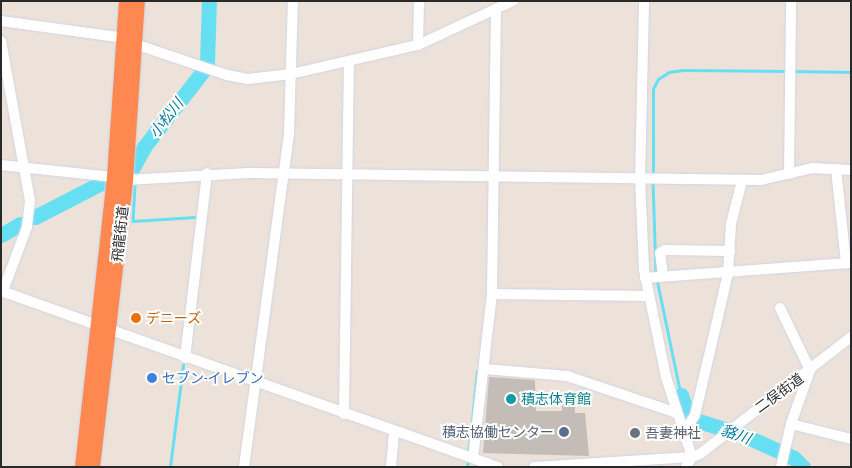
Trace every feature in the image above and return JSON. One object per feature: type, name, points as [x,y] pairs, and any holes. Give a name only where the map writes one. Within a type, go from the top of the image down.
[{"type":"highway","name":"飛龍街道","points":[[126,1],[130,41]]},
{"type":"highway","name":"飛龍街道","points":[[93,467],[104,329],[120,178],[130,41],[138,1]]},
{"type":"highway","name":"飛龍街道","points":[[82,467],[104,329]]},
{"type":"street","points":[[244,467],[253,383],[284,175],[291,74],[293,1]]},
{"type":"street","points":[[418,1],[418,45]]},
{"type":"street","points":[[1,21],[130,41],[227,75],[248,79],[291,74],[418,45],[513,1]]},
{"type":"street","points":[[644,1],[643,180],[655,277]]},
{"type":"street","points":[[789,174],[791,1]]},
{"type":"street","points":[[468,457],[485,369],[492,294],[496,10]]},
{"type":"street","points":[[1,41],[30,202],[26,227],[2,291],[253,383],[498,467]]},
{"type":"street","points":[[344,414],[349,62]]},
{"type":"street","points":[[1,165],[120,178],[207,174],[742,181],[836,169],[851,170]]},
{"type":"street","points":[[655,277],[849,263],[836,169]]},
{"type":"street","points":[[186,358],[207,174]]},
{"type":"street","points":[[686,428],[695,415],[728,273],[742,181]]},
{"type":"street","points":[[534,467],[692,457],[686,428],[677,412],[648,296],[655,277],[660,253],[665,250],[730,251]]},
{"type":"street","points":[[492,294],[648,296]]},
{"type":"street","points":[[780,308],[810,370],[791,424],[781,467]]},
{"type":"street","name":"二俣街道","points":[[686,467],[692,457],[810,370],[851,337]]},
{"type":"street","points":[[485,369],[567,376],[677,412]]},
{"type":"street","points":[[791,424],[851,439]]},
{"type":"street","points":[[391,467],[394,431]]},
{"type":"building","points":[[489,377],[535,380],[536,411],[562,411],[562,404],[575,404],[575,413],[585,413],[589,456],[483,453]]},
{"type":"waterway","name":"小松川","points":[[207,63],[209,1]]},
{"type":"waterway","points":[[653,176],[653,89],[658,79],[669,72],[683,70],[787,71]]},
{"type":"waterway","name":"小松川","points":[[132,169],[144,147],[203,71]]},
{"type":"waterway","points":[[792,71],[851,72]]},
{"type":"waterway","name":"小松川","points":[[35,217],[103,182]]},
{"type":"waterway","points":[[653,182],[656,274]]},
{"type":"waterway","points":[[135,184],[133,221],[195,217]]},
{"type":"waterway","name":"小松川","points":[[1,235],[20,224]]},
{"type":"waterway","points":[[657,279],[681,395]]},
{"type":"waterway","points":[[170,467],[183,365]]},
{"type":"waterway","points":[[472,420],[477,372]]},
{"type":"waterway","name":"貉川","points":[[681,395],[689,418],[743,435],[794,458],[803,467]]},
{"type":"waterway","points":[[468,452],[472,426]]},
{"type":"waterway","points":[[467,467],[468,460]]},
{"type":"place","name":"デニーズ","points":[[136,318]]},
{"type":"place","name":"セブン-イレブン","points":[[152,378]]},
{"type":"place","name":"積志体育館","points":[[511,399]]},
{"type":"place","name":"積志協働センター","points":[[564,432]]},
{"type":"place","name":"吾妻神社","points":[[635,433]]}]
